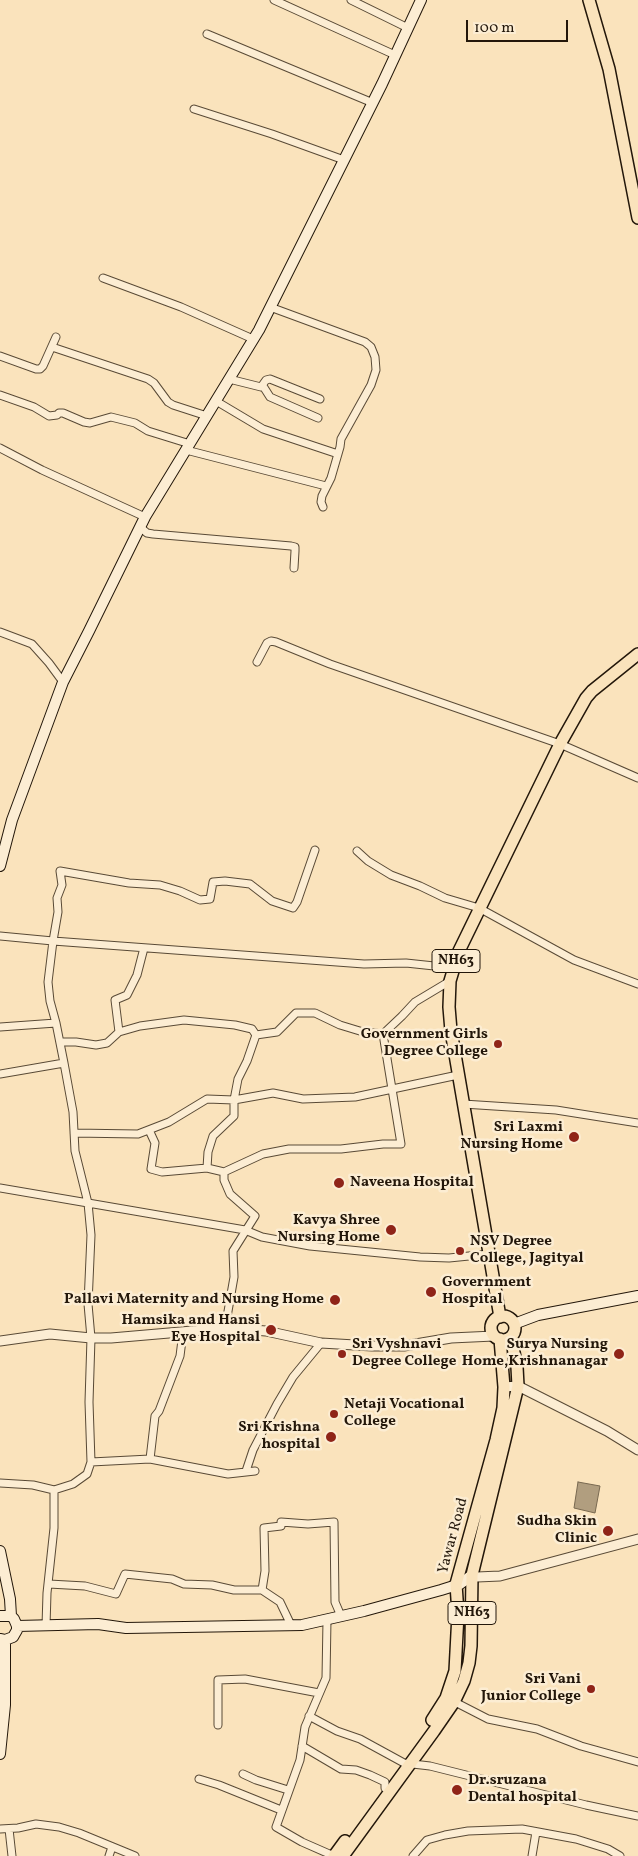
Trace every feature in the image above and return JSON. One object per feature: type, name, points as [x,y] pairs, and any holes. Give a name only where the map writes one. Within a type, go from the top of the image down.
[{"type":"highway","points":[[589,0],[609,69],[638,218]]},
{"type":"highway","name":"NH63","points":[[341,1855],[464,1681],[471,1646],[472,1575],[518,1386],[517,1367],[502,1338],[491,1328],[492,1324],[500,1317],[458,1075],[449,1007],[450,981],[453,968],[479,908],[560,744],[586,698],[638,654]]},
{"type":"highway","points":[[500,1317],[508,1318],[514,1324]]},
{"type":"highway","name":"NH63","points":[[502,1338],[514,1331],[514,1324]]},
{"type":"highway","name":"Yawar Road","points":[[450,1700],[457,1654],[458,1614],[456,1582],[496,1440],[504,1387],[502,1338]]},
{"type":"highway","name":"NH63","points":[[341,1855],[385,1788],[407,1764]]},
{"type":"main road","points":[[0,866],[12,820],[63,682],[90,632],[145,517],[254,338],[344,160],[421,0]]},
{"type":"main road","points":[[514,1324],[538,1316],[638,1296]]},
{"type":"main road","points":[[0,1551],[10,1599],[5,1616],[14,1619],[18,1626],[16,1634],[9,1639],[2,1639],[2,1674],[5,1704],[0,1754]]},
{"type":"main road","points":[[18,1626],[98,1624],[126,1628],[302,1625],[441,1590],[472,1575]]},
{"type":"street","points":[[274,0],[395,56]]},
{"type":"street","points":[[351,0],[408,28]]},
{"type":"street","points":[[207,34],[372,103]]},
{"type":"street","points":[[194,109],[344,160]]},
{"type":"street","points":[[103,278],[181,307],[254,338]]},
{"type":"street","points":[[270,307],[365,342],[371,347],[375,357],[376,370],[371,384],[341,439],[338,454],[322,496],[321,502],[323,507]]},
{"type":"street","points":[[0,356],[40,369],[56,337]]},
{"type":"street","points":[[52,347],[148,379],[154,383],[168,402],[207,416]]},
{"type":"street","points":[[229,379],[263,386]]},
{"type":"street","points":[[263,386],[266,380],[270,379],[320,399]]},
{"type":"street","points":[[263,386],[270,397],[318,418]]},
{"type":"street","points":[[0,395],[34,407],[48,416],[57,416],[59,413],[63,413],[90,423],[111,417],[135,423],[148,432],[188,447],[326,486]]},
{"type":"street","points":[[216,401],[263,429],[338,454]]},
{"type":"street","points":[[1,451],[145,517]]},
{"type":"street","points":[[140,527],[147,533],[154,534],[295,547],[294,568]]},
{"type":"street","points":[[0,632],[32,644],[63,682]]},
{"type":"street","points":[[258,662],[267,643],[271,641],[276,642],[330,664],[560,744],[638,778]]},
{"type":"street","points":[[0,1483],[33,1485],[54,1490],[73,1484],[87,1474],[91,1462],[91,1338],[88,1304],[91,1235],[88,1203],[75,1150],[73,1112],[50,1001],[48,982],[58,912],[57,898],[62,885],[60,872],[129,883],[160,885],[200,900],[210,899],[213,882],[225,881],[250,884],[272,901],[292,908],[298,902],[315,850]]},
{"type":"street","points":[[357,851],[368,862],[391,875],[445,898],[479,908],[574,960],[638,984]]},
{"type":"street","points":[[0,936],[364,964],[406,963],[453,968]]},
{"type":"street","points":[[119,1032],[115,1000],[127,995],[137,975],[144,948]]},
{"type":"street","points":[[383,1034],[415,1002],[450,981]]},
{"type":"street","points":[[256,1035],[277,1032],[296,1013],[315,1013],[355,1030],[383,1034]]},
{"type":"street","points":[[60,1042],[96,1045],[107,1043],[119,1032],[158,1022],[184,1020],[235,1025],[252,1029],[256,1035]]},
{"type":"street","points":[[0,1027],[56,1023]]},
{"type":"street","points":[[149,1130],[155,1143],[151,1169],[162,1172],[207,1168],[224,1172],[264,1154],[289,1149],[341,1149],[382,1144],[401,1144],[383,1034]]},
{"type":"street","points":[[207,1168],[208,1152],[213,1136],[234,1116],[234,1100],[238,1079],[247,1061],[256,1035]]},
{"type":"street","points":[[0,1074],[64,1063]]},
{"type":"street","points":[[74,1132],[138,1134],[170,1122],[206,1099],[234,1100],[273,1092],[303,1099],[355,1097],[458,1075]]},
{"type":"street","points":[[463,1104],[556,1110],[638,1123]]},
{"type":"street","points":[[224,1172],[224,1180],[230,1194],[255,1216],[232,1251],[234,1277],[227,1328]]},
{"type":"street","points":[[0,1188],[245,1230],[262,1238],[310,1246],[420,1257],[449,1258],[489,1254]]},
{"type":"street","points":[[0,1341],[50,1334],[91,1338],[227,1328],[266,1331],[321,1343],[372,1346],[404,1346],[451,1338],[502,1338]]},
{"type":"street","points":[[150,1459],[155,1416],[159,1411],[180,1356],[182,1332]]},
{"type":"street","points":[[246,1471],[253,1450],[277,1404],[294,1377],[321,1343]]},
{"type":"street","points":[[504,1387],[518,1386],[607,1431],[638,1450]]},
{"type":"street","points":[[91,1462],[150,1459],[228,1474],[255,1471]]},
{"type":"street","points":[[46,1626],[54,1528],[54,1490]]},
{"type":"street","points":[[262,1590],[266,1571],[264,1528],[281,1526],[282,1522],[308,1524],[334,1522],[335,1602],[341,1616]]},
{"type":"street","points":[[472,1575],[500,1576],[638,1539]]},
{"type":"street","points":[[49,1584],[85,1586],[116,1594],[125,1574],[172,1579],[184,1584],[234,1590],[262,1590],[280,1602],[291,1625]]},
{"type":"street","points":[[327,1620],[326,1678],[305,1727],[300,1760],[276,1827],[302,1842],[341,1855]]},
{"type":"street","points":[[218,1725],[218,1680],[245,1679],[319,1693]]},
{"type":"street","points":[[450,1700],[488,1719],[537,1729],[581,1746],[638,1762]]},
{"type":"street","points":[[309,1716],[337,1731],[360,1739],[407,1764],[430,1766],[638,1816]]},
{"type":"street","points":[[302,1746],[341,1769],[356,1770],[370,1774],[385,1782],[385,1788]]},
{"type":"street","points":[[243,1774],[288,1790]]},
{"type":"street","points":[[199,1779],[281,1810]]},
{"type":"street","points":[[0,1829],[36,1824],[59,1827],[79,1832],[135,1856]]},
{"type":"street","points":[[9,1829],[12,1856]]},
{"type":"street","points":[[413,1856],[427,1840],[445,1835],[468,1831],[522,1829],[576,1839],[608,1849],[620,1856]]},
{"type":"street","points":[[532,1856],[536,1832]]},
{"type":"street","points":[[109,1856],[112,1847]]},
{"type":"shaded area","points":[[578,1482],[600,1486],[595,1513],[574,1508]]},
{"type":"place","name":"Government Girls Degree College","points":[[498,1044]]},
{"type":"place","name":"Sri Laxmi Nursing Home","points":[[574,1137]]},
{"type":"place","name":"Naveena Hospital","points":[[339,1183]]},
{"type":"place","name":"Kavya Shree Nursing Home","points":[[391,1230]]},
{"type":"place","name":"NSV Degree College, Jagityal","points":[[460,1251]]},
{"type":"place","name":"Government Hospital","points":[[431,1292]]},
{"type":"place","name":"Pallavi Maternity and Nursing Home","points":[[335,1300]]},
{"type":"place","name":"Hamsika and Hansi Eye Hospital","points":[[271,1330]]},
{"type":"place","name":"Sri Vyshnavi Degree College","points":[[342,1354]]},
{"type":"place","name":"Surya Nursing Home,Krishnanagar","points":[[619,1354]]},
{"type":"place","name":"Netaji Vocational College","points":[[334,1414]]},
{"type":"place","name":"Sri Krishna hospital","points":[[331,1437]]},
{"type":"place","name":"Sudha Skin Clinic","points":[[608,1531]]},
{"type":"place","name":"Sri Vani Junior College","points":[[591,1689]]},
{"type":"place","name":"Dr.sruzana Dental hospital","points":[[457,1790]]}]
